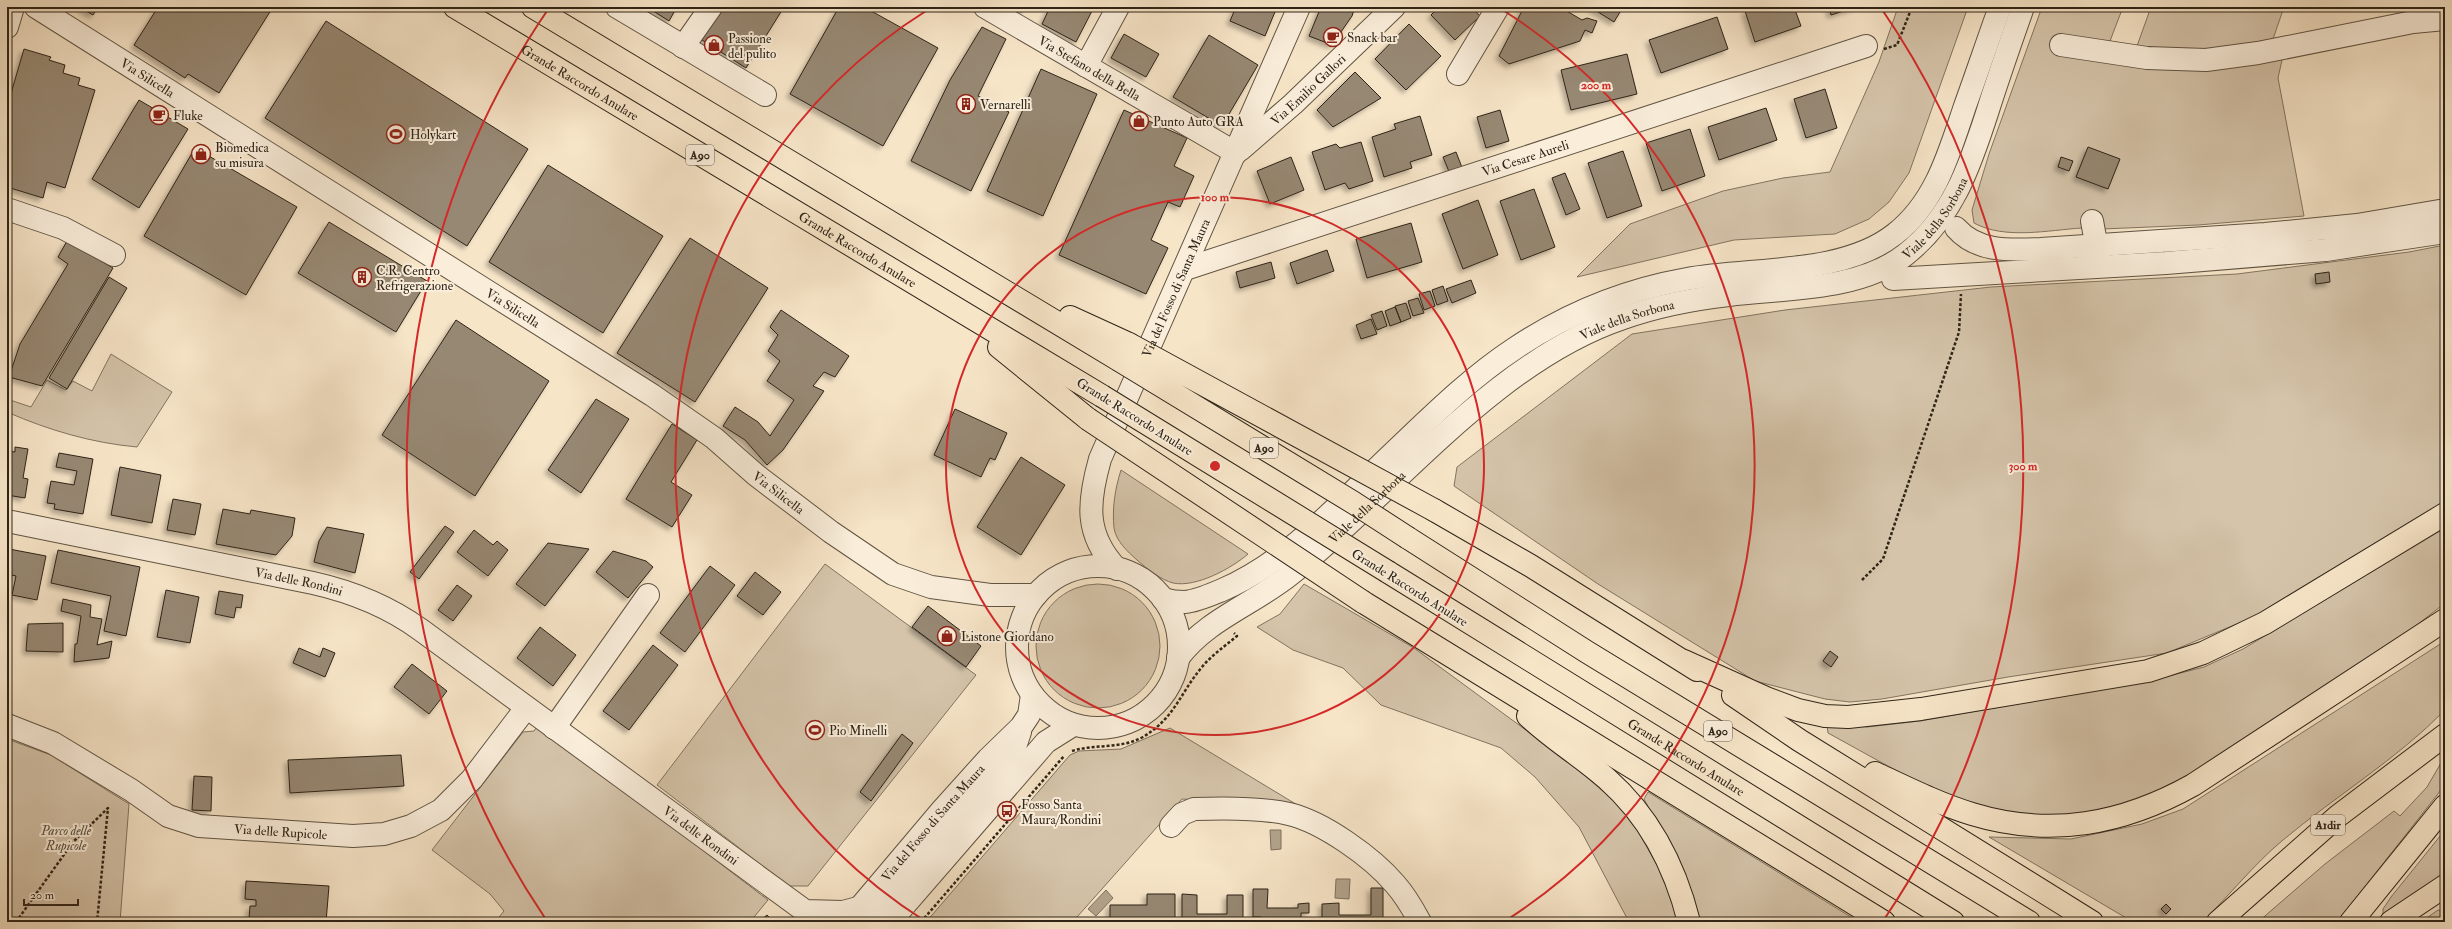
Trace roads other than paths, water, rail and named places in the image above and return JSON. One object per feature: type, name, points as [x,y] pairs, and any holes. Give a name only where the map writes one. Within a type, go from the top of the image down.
[{"type":"highway","name":"Grande Raccordo Anulare","points":[[455,7],[1102,396],[1953,922]]},
{"type":"highway","name":"A90","points":[[533,7],[973,272],[1124,352],[1408,538],[1594,656],[2030,922]]},
{"type":"highway","points":[[946,302],[1088,419],[1363,602],[1884,922]]},
{"type":"highway","points":[[1124,352],[1434,510],[1531,566],[1684,662],[1799,740],[2092,922]]},
{"type":"highway","points":[[1684,662],[1766,698],[1798,710],[1825,716],[1848,717],[1921,710],[2148,670],[2190,658],[2251,630],[2445,514]]},
{"type":"highway","points":[[1799,740],[1936,801],[1973,814],[2028,826],[2057,827],[2088,823],[2135,812],[2188,788],[2445,620]]},
{"type":"highway","points":[[1506,690],[1539,727],[1606,778],[1643,817],[1671,866],[1689,922]]},
{"type":"highway","points":[[2338,816],[2445,721]]},
{"type":"highway","name":"A1dir","points":[[2218,922],[2338,816],[2445,735]]},
{"type":"highway","points":[[2352,922],[2445,806]]},
{"type":"highway","points":[[2391,922],[2445,886]]},
{"type":"street","points":[[7,27],[13,7]]},
{"type":"street","name":"Via Silicella","points":[[36,7],[652,395],[714,438],[769,486],[881,567],[918,584],[990,595],[1036,595]]},
{"type":"street","points":[[618,7],[765,95]]},
{"type":"street","points":[[683,47],[711,7]]},
{"type":"street","name":"Via Stefano della Bella","points":[[985,7],[1236,153]]},
{"type":"street","points":[[1086,66],[1118,7]]},
{"type":"street","name":"Via del Fosso di Santa Maura","points":[[1074,570],[1083,555],[1092,529],[1092,490],[1104,449],[1185,269],[1299,7]]},
{"type":"street","name":"Via Emilio Gallori","points":[[1236,153],[1292,104],[1394,7]]},
{"type":"street","points":[[1458,74],[1498,7]]},
{"type":"street","name":"Viale della Sorbona","points":[[1163,600],[1184,602],[1200,598],[1233,585],[1266,567],[1297,543],[1470,382],[1514,349],[1562,320],[1599,304],[1649,287],[1711,275],[1829,262],[1865,251],[1889,239],[1919,210],[1941,174],[2000,7]]},
{"type":"street","name":"Viale della Sorbona","points":[[1178,658],[1195,639],[1221,618],[1246,605],[1292,573],[1347,527],[1487,398],[1524,369],[1565,344],[1602,326],[1654,308],[1727,295],[1810,287],[1850,280],[1879,271],[1905,255],[1933,230],[1960,188],[2023,7]]},
{"type":"street","points":[[2061,45],[2126,56],[2188,61],[2296,52],[2413,22],[2445,19]]},
{"type":"street","name":"Via Cesare Aureli","points":[[1185,269],[1866,46]]},
{"type":"street","points":[[1262,91],[1278,101],[1292,104]]},
{"type":"street","points":[[7,209],[63,228],[114,255]]},
{"type":"street","points":[[1956,228],[1974,243],[1998,249],[2022,250],[2097,246],[2357,225],[2445,210]]},
{"type":"street","points":[[2092,221],[2100,267]]},
{"type":"street","points":[[1893,279],[2100,267],[2326,250],[2445,232]]},
{"type":"street","name":"Via delle Rondini","points":[[7,521],[313,583],[355,594],[385,607],[410,622],[526,708],[613,769],[807,917],[844,912],[858,917]]},
{"type":"street","name":"Via del Fosso di Santa Maura","points":[[1092,529],[1099,546],[1117,568]]},
{"type":"street","points":[[990,595],[1013,614],[1018,624],[1019,664],[1032,695],[1050,713],[1073,725],[1092,728],[1111,727],[1136,719],[1156,704],[1164,694],[1175,671],[1178,658],[1177,630],[1173,617],[1163,600],[1140,578],[1117,568],[1095,566],[1074,570],[1060,576],[1036,595],[1025,612],[1019,631]]},
{"type":"street","points":[[554,728],[648,595]]},
{"type":"street","name":"Via del Fosso di Santa Maura","points":[[858,917],[988,759],[1021,727],[1029,715],[1032,695]]},
{"type":"street","name":"Via delle Rupicole","points":[[7,725],[54,743],[131,790],[168,816],[199,826],[353,836],[384,834],[411,826],[441,810],[472,779],[526,708]]},
{"type":"street","points":[[890,922],[1046,742],[1073,725]]},
{"type":"street","points":[[1171,826],[1182,814],[1194,809],[1275,812],[1305,819],[1356,850],[1388,876],[1407,899],[1420,922]]},
{"type":"place","name":"Snack bar","points":[[1333,37]]},
{"type":"place","name":"Passione del pulito","points":[[714,45]]},
{"type":"place","name":"Vernarelli","points":[[966,104]]},
{"type":"place","name":"Fluke","points":[[159,115]]},
{"type":"place","name":"Punto Auto GRA","points":[[1139,121]]},
{"type":"place","name":"Holykart","points":[[396,134]]},
{"type":"place","name":"Biomedica su misura","points":[[201,154]]},
{"type":"place","name":"C.R. Centro Refrigerazione","points":[[362,277]]},
{"type":"place","name":"Listone Giordano","points":[[947,636]]},
{"type":"place","name":"Pio Minelli","points":[[815,730]]},
{"type":"place","name":"Fosso Santa Maura/Rondini","points":[[1007,811]]},
{"type":"park label","name":"Parco delle Rupicole","points":[[66,838]]}]
